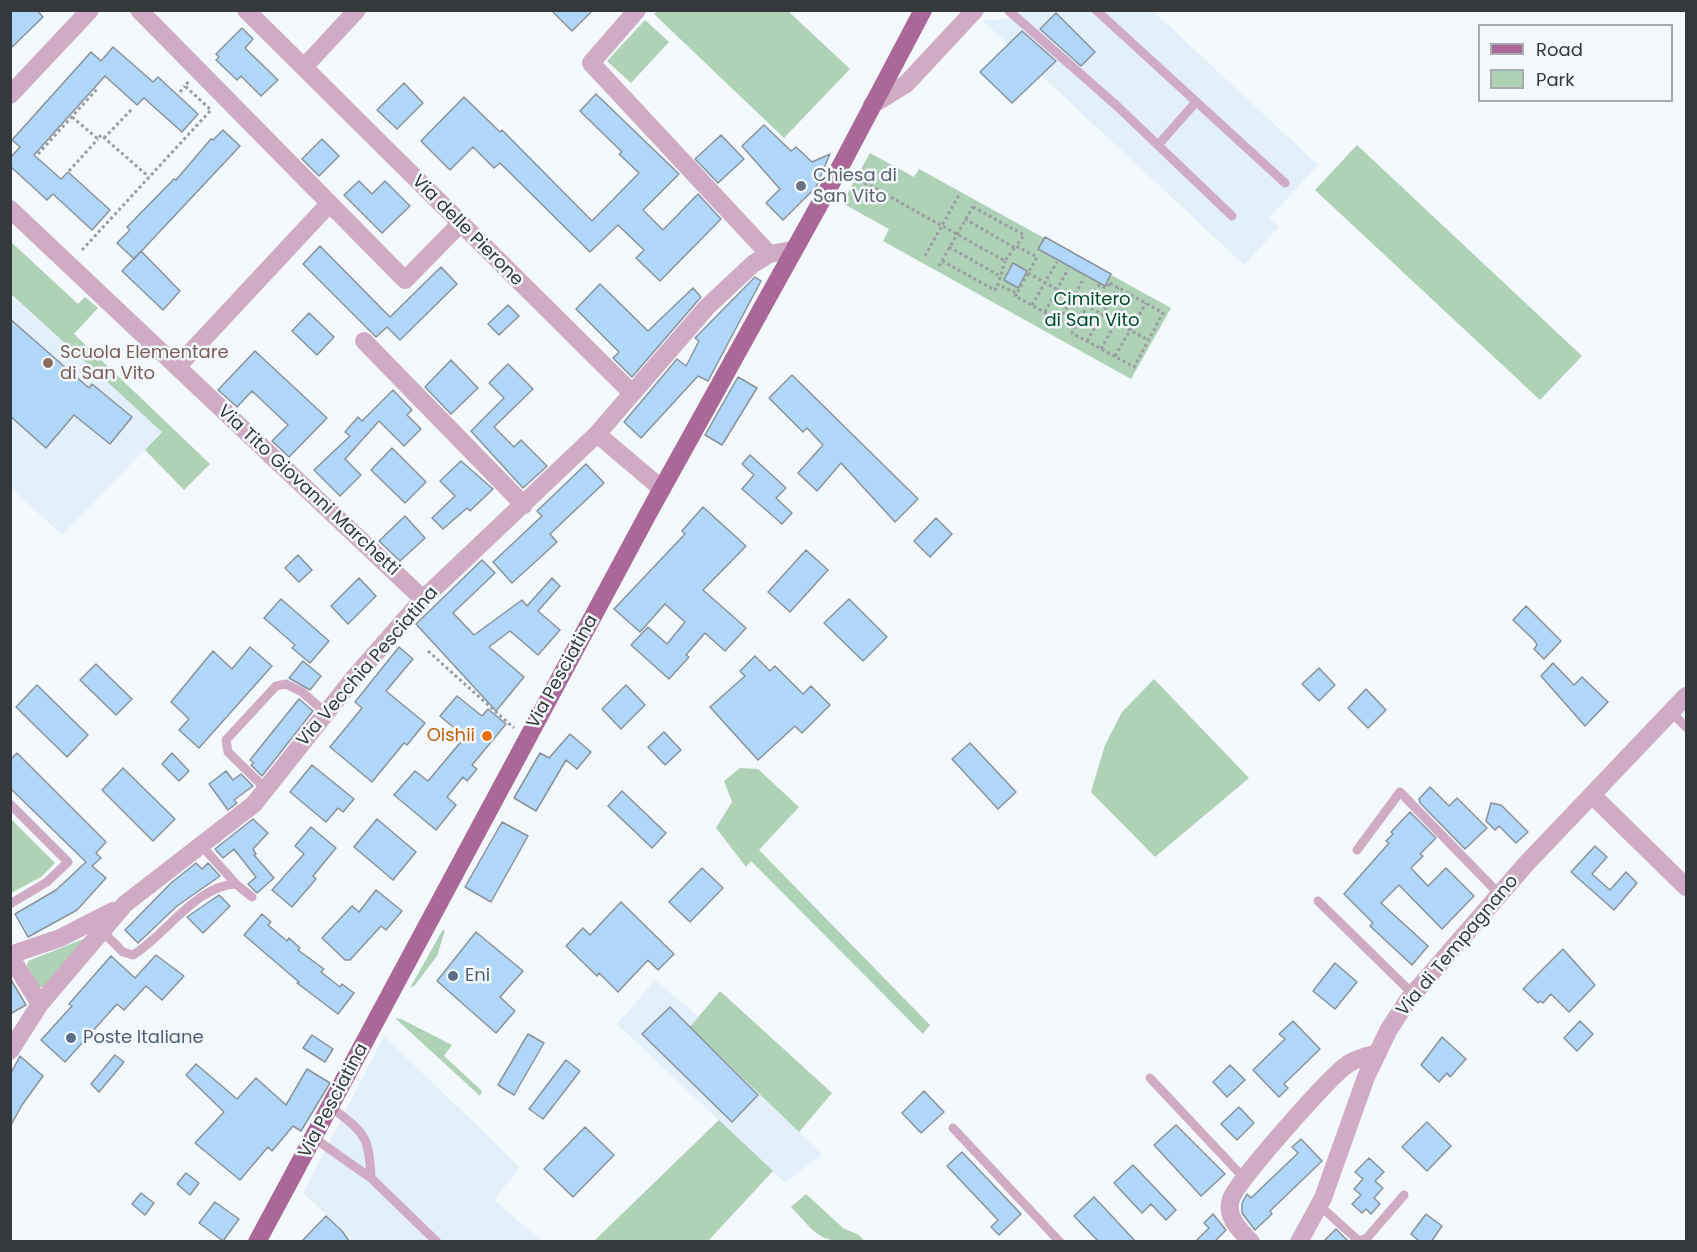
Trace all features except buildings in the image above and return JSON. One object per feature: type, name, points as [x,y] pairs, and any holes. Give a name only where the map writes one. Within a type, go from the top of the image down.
[{"type":"main road","name":"Via Pesciatina","points":[[257,1242],[662,489],[792,250],[838,171],[922,10]]},
{"type":"street","points":[[10,95],[90,10]]},
{"type":"street","points":[[139,10],[405,280],[460,224]]},
{"type":"street","name":"Via delle Pierone","points":[[246,10],[305,66],[460,224],[632,393]]},
{"type":"street","points":[[305,66],[357,10]]},
{"type":"street","points":[[638,10],[591,63],[769,254]]},
{"type":"street","points":[[872,105],[906,84],[975,10]]},
{"type":"street","points":[[177,367],[329,204]]},
{"type":"street","name":"Via Tito Giovanni Marchetti","points":[[10,209],[423,599]]},
{"type":"street","name":"Via Vecchia Pesciatina","points":[[10,1050],[40,1004],[125,904],[254,804],[326,713],[423,599],[597,434],[707,308],[753,264],[769,254],[792,250]]},
{"type":"street","points":[[364,341],[524,505]]},
{"type":"street","points":[[597,434],[662,489]]},
{"type":"street","name":"Via di Tempagnano","points":[[1299,1242],[1318,1205],[1366,1077],[1413,994],[1500,895],[1686,696]]},
{"type":"street","points":[[1592,795],[1686,887]]},
{"type":"street","points":[[40,1004],[10,956],[60,938],[125,904]]},
{"type":"street","points":[[1251,1242],[1233,1222],[1230,1211],[1231,1199],[1244,1178],[1330,1079],[1352,1062],[1378,1053]]},
{"type":"lane","points":[[1008,10],[1233,216]]},
{"type":"lane","points":[[1096,10],[1285,183]]},
{"type":"lane","points":[[1158,145],[1196,102]]},
{"type":"lane","points":[[266,789],[228,752],[226,740],[276,686],[285,684],[302,692],[326,713]]},
{"type":"lane","points":[[1671,712],[1686,727]]},
{"type":"lane","points":[[1357,850],[1400,792],[1500,895]]},
{"type":"lane","points":[[10,804],[68,862],[47,882],[10,904]]},
{"type":"lane","points":[[201,845],[236,884],[252,897]]},
{"type":"lane","points":[[102,931],[123,952],[133,955],[189,905],[224,885],[236,884]]},
{"type":"lane","points":[[1318,901],[1413,994]]},
{"type":"lane","points":[[1150,1078],[1244,1178]]},
{"type":"lane","points":[[331,1107],[363,1132],[369,1150],[371,1178]]},
{"type":"lane","points":[[953,1128],[1060,1242]]},
{"type":"lane","points":[[314,1137],[371,1178],[437,1242]]},
{"type":"lane","points":[[1318,1205],[1360,1241],[1366,1238],[1404,1195]]},
{"type":"path","points":[[180,92],[198,71]]},
{"type":"path","points":[[82,250],[211,110],[185,86]]},
{"type":"path","points":[[38,154],[98,88]]},
{"type":"path","points":[[104,138],[132,108]]},
{"type":"path","points":[[72,117],[98,139]]},
{"type":"path","points":[[69,171],[101,135],[149,177]]},
{"type":"path","points":[[838,171],[1005,261]]},
{"type":"path","points":[[925,256],[959,195]]},
{"type":"path","points":[[939,266],[974,205],[1024,235],[1005,261],[995,291],[942,261]]},
{"type":"path","points":[[965,219],[1037,257],[1016,296],[1074,329]]},
{"type":"path","points":[[950,247],[1000,276]]},
{"type":"path","points":[[1032,305],[1057,262]]},
{"type":"path","points":[[1045,312],[1068,269]]},
{"type":"path","points":[[1028,273],[1148,340]]},
{"type":"path","points":[[1060,320],[1084,278]]},
{"type":"path","points":[[1110,283],[1131,295],[1164,313],[1134,367],[1072,333],[1099,285],[1106,288],[1110,283]]},
{"type":"path","points":[[998,285],[1017,293]]},
{"type":"path","points":[[1087,341],[1118,287]]},
{"type":"path","points":[[1101,349],[1131,295]]},
{"type":"path","points":[[1115,356],[1146,303]]},
{"type":"path","points":[[428,651],[527,739]]},
{"type":"shaded area","points":[[1016,11],[1153,11],[1318,165],[1269,218],[1279,227],[1244,265],[982,20],[1007,19]]},
{"type":"shaded area","name":"Scuola Elementare di San Vito","points":[[10,294],[162,432],[62,535],[11,488]]},
{"type":"shaded area","points":[[655,980],[699,1017],[690,1027],[822,1154],[785,1183],[617,1024]]},
{"type":"shaded area","points":[[384,1036],[520,1167],[494,1200],[542,1241],[354,1241],[303,1193]]},
{"type":"green space","points":[[657,11],[788,11],[850,69],[784,138],[654,14]]},
{"type":"green space","points":[[645,20],[669,42],[631,83],[607,61]]},
{"type":"green space","points":[[1357,145],[1582,356],[1540,400],[1315,190]]},
{"type":"green space","name":"Cimitero di San Vito","points":[[870,153],[914,177],[919,169],[1171,308],[1131,379],[883,241],[889,229],[842,203]]},
{"type":"green space","points":[[10,241],[78,304],[85,297],[98,308],[74,334],[210,464],[184,490],[145,450],[162,432],[11,294]]},
{"type":"green space","points":[[1154,679],[1249,778],[1155,857],[1091,792],[1105,745],[1122,712]]},
{"type":"green space","points":[[740,768],[758,769],[799,807],[759,850],[930,1025],[923,1034],[751,861],[746,867],[716,828],[732,802],[724,781]]},
{"type":"green space","points":[[10,818],[55,863],[41,877],[11,893]]},
{"type":"green space","points":[[445,930],[437,956],[415,985],[410,988],[442,931]]},
{"type":"green space","points":[[86,938],[44,988],[38,986],[27,966],[28,961]]},
{"type":"green space","points":[[720,991],[832,1093],[799,1132],[690,1027]]},
{"type":"green space","points":[[395,1018],[452,1045],[444,1056],[482,1091],[480,1096]]},
{"type":"green space","points":[[719,1120],[773,1171],[708,1241],[594,1241]]},
{"type":"green space","points":[[806,1194],[843,1228],[859,1235],[865,1241],[838,1241],[816,1233],[791,1207]]},
{"type":"place","name":"Chiesa di San Vito","points":[[801,186]]},
{"type":"place","name":"Scuola Elementare di San Vito","points":[[48,363]]},
{"type":"place","name":"Oishii","points":[[487,736]]},
{"type":"place","name":"Eni","points":[[453,976]]},
{"type":"place","name":"Poste Italiane","points":[[71,1038]]}]
